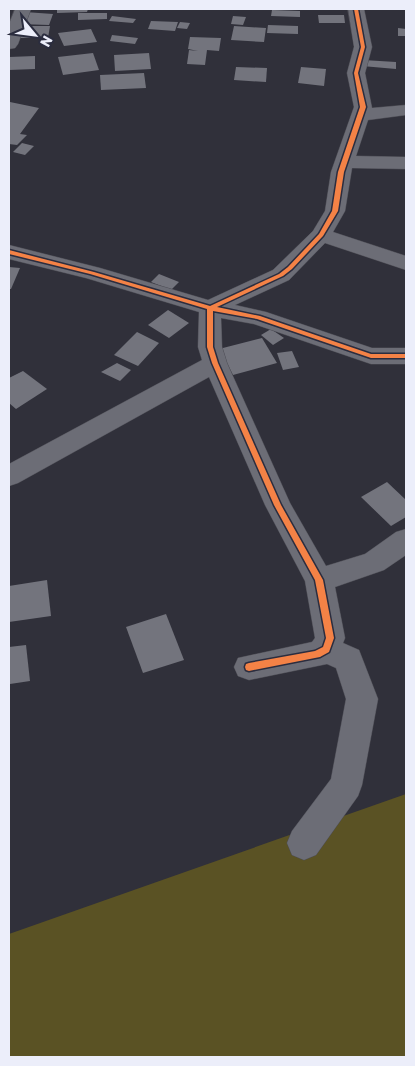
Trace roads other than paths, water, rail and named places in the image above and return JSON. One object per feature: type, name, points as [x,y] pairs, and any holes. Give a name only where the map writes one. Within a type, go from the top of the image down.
[{"type":"street","points":[[9,44],[23,9]]},
{"type":"street","points":[[210,308],[281,275],[290,268],[321,234],[335,211],[344,162],[363,107],[356,73],[362,46],[356,9]]},
{"type":"street","points":[[361,114],[406,110]]},
{"type":"street","points":[[344,162],[406,163]]},
{"type":"street","points":[[321,234],[406,263]]},
{"type":"street","points":[[9,252],[92,273],[210,308],[258,317],[371,356],[406,356]]},
{"type":"street","points":[[210,308],[210,347],[215,363],[278,505],[319,580],[329,624],[330,638],[326,648],[317,654],[249,667]]},
{"type":"street","points":[[9,476],[215,363]]},
{"type":"street","points":[[319,580],[374,562],[406,540]]},
{"type":"street","points":[[304,843],[346,785],[362,699],[348,659],[326,648]]}]
